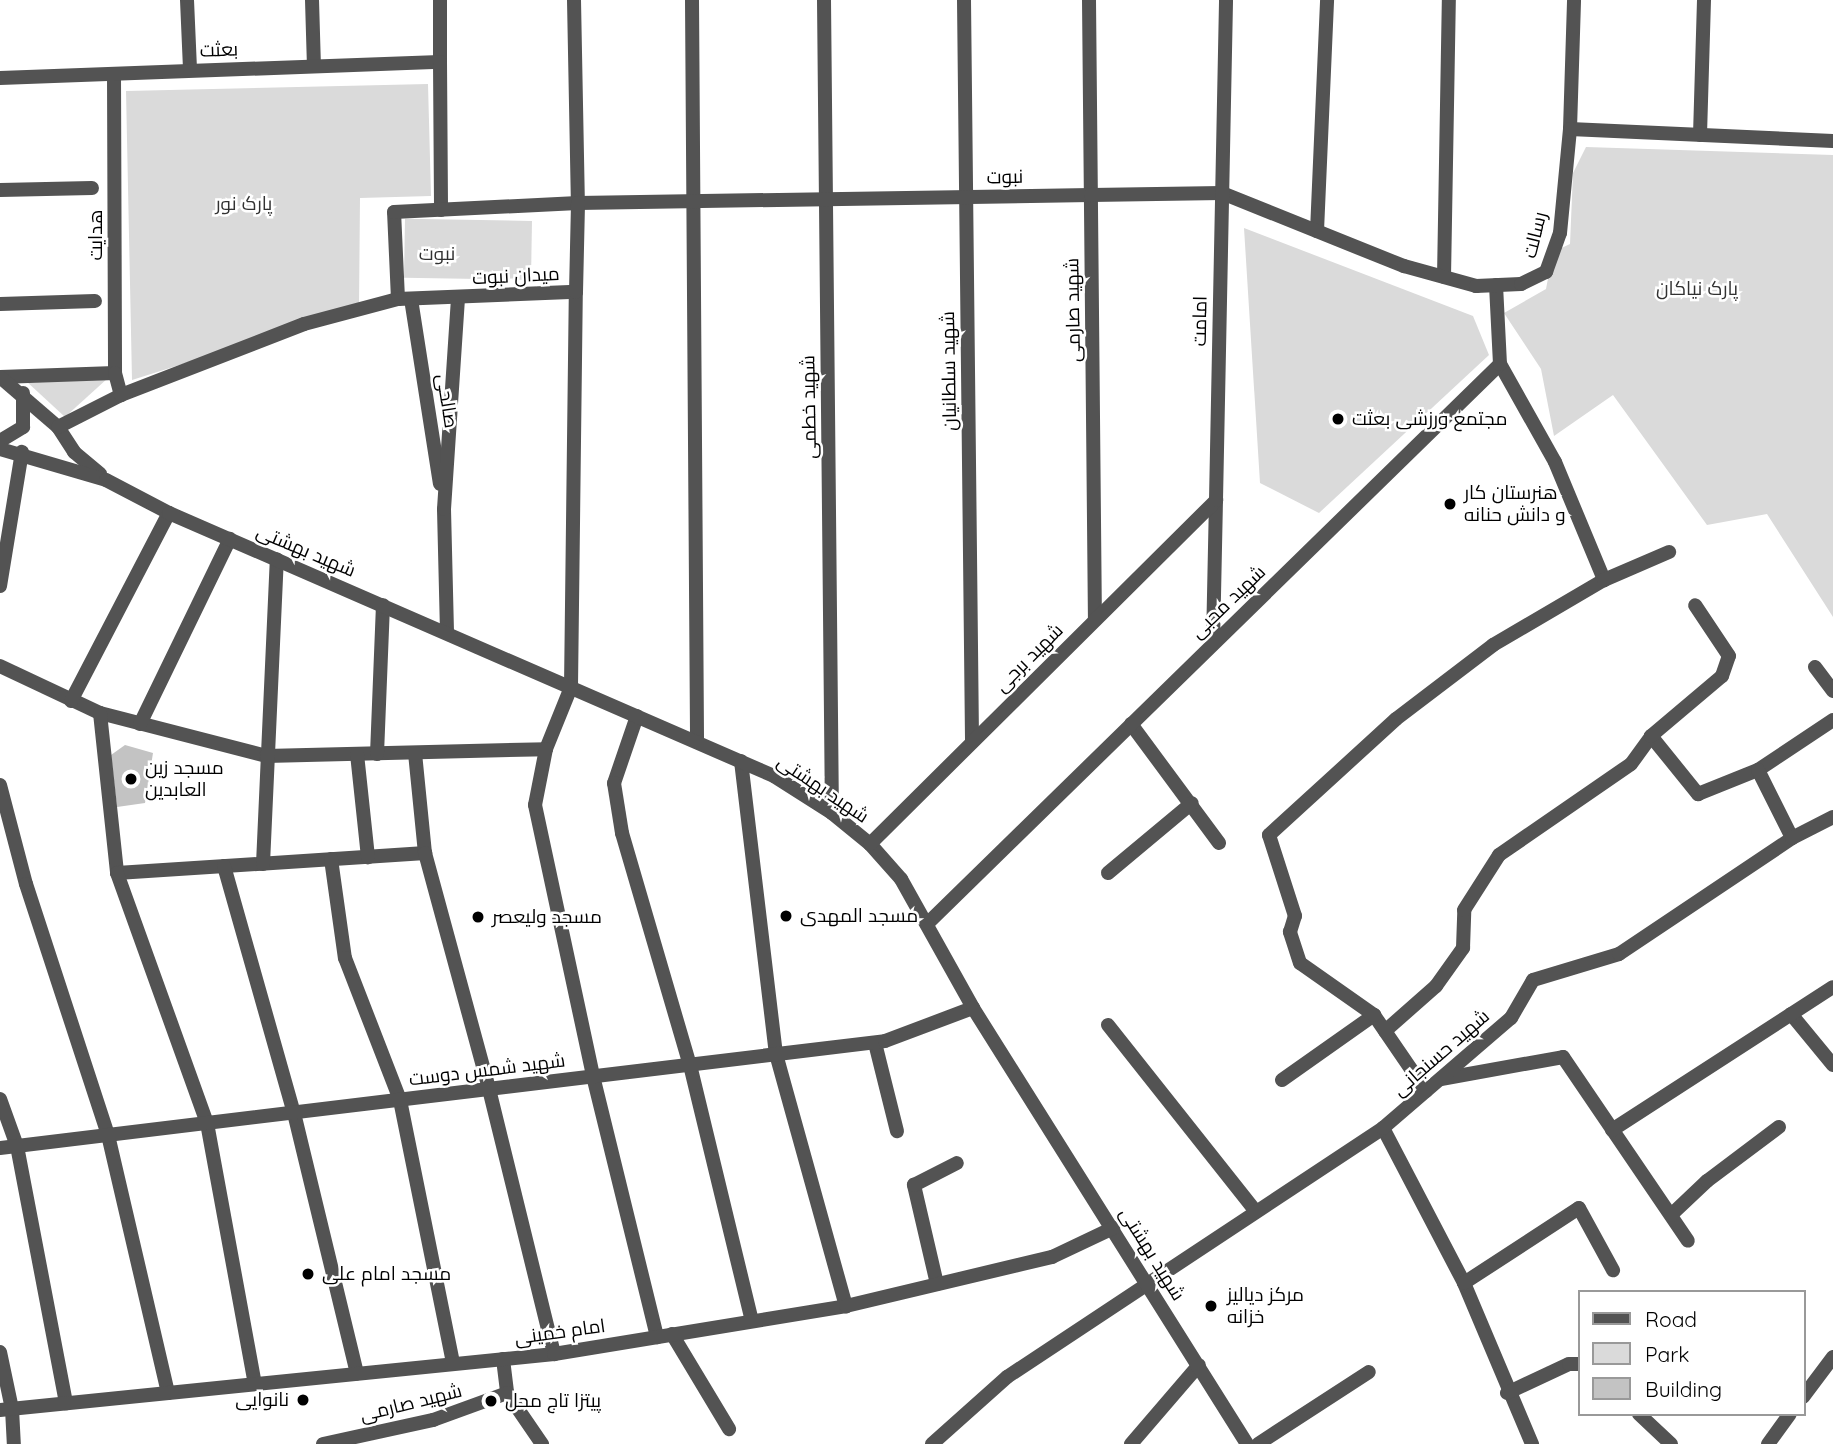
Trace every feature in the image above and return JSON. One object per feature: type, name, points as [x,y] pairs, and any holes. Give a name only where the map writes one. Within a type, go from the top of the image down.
[{"type":"street","points":[[187,0],[190,70]]},
{"type":"street","points":[[312,0],[314,66]]},
{"type":"street","points":[[440,0],[441,209]]},
{"type":"street","name":"میدان نبوت","points":[[405,299],[576,292],[578,203],[574,0]]},
{"type":"street","points":[[692,0],[697,742]]},
{"type":"street","name":"شهید خطمی","points":[[824,0],[832,813]]},
{"type":"street","name":"شهید سلطانیان","points":[[964,0],[972,742]]},
{"type":"street","name":"شهید صارمی","points":[[1089,0],[1096,620]]},
{"type":"street","name":"امامت","points":[[1213,643],[1226,0]]},
{"type":"street","points":[[1317,231],[1327,0]]},
{"type":"street","points":[[1444,277],[1449,0]]},
{"type":"street","name":"رسالت","points":[[1222,193],[1404,266],[1476,286],[1521,284],[1546,272],[1560,233],[1570,129],[1574,0]]},
{"type":"street","points":[[1700,135],[1704,0]]},
{"type":"street","name":"بعثت","points":[[0,78],[440,62]]},
{"type":"street","name":"هدایت","points":[[114,74],[115,373],[121,395]]},
{"type":"street","points":[[1570,129],[1833,141]]},
{"type":"street","points":[[0,190],[92,188]]},
{"type":"street","name":"نبوت","points":[[578,203],[1222,193]]},
{"type":"street","points":[[58,427],[121,395],[304,324],[405,299],[394,212],[578,203]]},
{"type":"street","points":[[1496,285],[1500,364],[1555,462],[1604,580]]},
{"type":"street","points":[[576,292],[572,687],[546,749],[535,805],[593,1076],[664,1335],[729,1429]]},
{"type":"street","name":"صالحی","points":[[447,632],[444,509],[458,298]]},
{"type":"street","name":"صالحی","points":[[405,299],[444,509]]},
{"type":"street","points":[[0,304],[95,301]]},
{"type":"street","name":"شهید محبی","points":[[927,924],[1500,364]]},
{"type":"street","points":[[0,377],[115,373]]},
{"type":"street","name":"شهید بهشتی","points":[[0,377],[23,393],[58,427],[74,452],[106,480]]},
{"type":"street","points":[[0,441],[23,427],[23,393]]},
{"type":"street","name":"شهید بهشتی","points":[[0,449],[22,452],[106,480],[169,513],[774,776],[832,813],[870,844],[901,879],[973,1007],[1247,1444]]},
{"type":"street","points":[[0,586],[22,452]]},
{"type":"street","name":"شهید برجی","points":[[870,844],[1216,500]]},
{"type":"street","points":[[71,701],[169,513]]},
{"type":"street","points":[[141,724],[230,539]]},
{"type":"street","points":[[1426,1091],[1374,1015],[1300,963],[1290,932],[1296,916],[1269,835],[1396,719],[1493,645],[1604,580],[1669,552]]},
{"type":"street","points":[[263,863],[276,559]]},
{"type":"street","points":[[377,754],[383,605]]},
{"type":"street","points":[[1385,1031],[1436,986],[1464,948],[1464,910],[1499,855],[1630,764],[1651,736],[1722,676],[1729,656],[1695,605]]},
{"type":"street","points":[[0,666],[100,713],[266,756],[546,749]]},
{"type":"street","points":[[1815,667],[1833,691]]},
{"type":"street","points":[[100,713],[117,873],[207,1123],[255,1384]]},
{"type":"street","points":[[637,716],[614,783],[622,833],[690,1065],[752,1321]]},
{"type":"street","points":[[1651,736],[1698,794],[1758,770],[1833,720]]},
{"type":"street","points":[[1131,724],[1219,843]]},
{"type":"street","points":[[415,753],[425,853],[489,1089],[554,1354]]},
{"type":"street","points":[[357,754],[368,857]]},
{"type":"street","points":[[741,761],[776,1054],[846,1306]]},
{"type":"street","points":[[1758,770],[1792,838]]},
{"type":"street","points":[[0,785],[26,884],[108,1135],[168,1393]]},
{"type":"street","points":[[1108,873],[1192,803]]},
{"type":"street","name":"شهید حسنجانی","points":[[932,1444],[1007,1377],[1383,1128],[1511,1018],[1533,980],[1619,954],[1792,838],[1833,817]]},
{"type":"street","points":[[117,873],[425,853]]},
{"type":"street","points":[[331,859],[345,958],[400,1100],[453,1364]]},
{"type":"street","points":[[224,866],[294,1113],[357,1374]]},
{"type":"street","points":[[1612,1130],[1833,987]]},
{"type":"street","name":"شهید شمس دوست","points":[[0,1148],[875,1042],[973,1007]]},
{"type":"street","points":[[1791,1014],[1833,1065]]},
{"type":"street","points":[[1282,1080],[1374,1015]]},
{"type":"street","points":[[1108,1025],[1256,1212]]},
{"type":"street","points":[[875,1042],[897,1131]]},
{"type":"street","points":[[1440,1079],[1563,1057],[1688,1241]]},
{"type":"street","points":[[0,1099],[17,1146],[66,1404]]},
{"type":"street","points":[[1671,1216],[1707,1181],[1779,1127]]},
{"type":"street","points":[[1383,1128],[1464,1283],[1507,1393],[1532,1444]]},
{"type":"street","points":[[937,1284],[914,1185],[957,1163]]},
{"type":"street","points":[[1464,1283],[1579,1208],[1613,1270]]},
{"type":"street","name":"امام خمینی","points":[[6,1409],[554,1354],[846,1306],[1052,1257],[1113,1228]]},
{"type":"street","points":[[0,1352],[6,1409],[14,1444]]},
{"type":"street","points":[[1805,1393],[1833,1357]]},
{"type":"street","points":[[503,1359],[507,1392],[542,1444]]},
{"type":"street","points":[[1507,1393],[1569,1364],[1577,1364]]},
{"type":"street","points":[[1131,1444],[1199,1365]]},
{"type":"street","points":[[1258,1444],[1370,1372]]},
{"type":"street","name":"شهید صارمی","points":[[323,1444],[433,1420],[507,1392]]},
{"type":"street","points":[[1641,1416],[1671,1444]]},
{"type":"street","points":[[1768,1444],[1789,1416]]},
{"type":"green space","name":"پارک نور","points":[[428,84],[431,196],[360,198],[359,308],[132,380],[126,91]]},
{"type":"green space","name":"پارک نیاکان","points":[[1586,147],[1833,155],[1833,617],[1767,514],[1707,525],[1613,395],[1554,436],[1541,369],[1504,313],[1546,289],[1553,252],[1570,244],[1573,173]]},
{"type":"green space","name":"نبوت","points":[[405,219],[532,221],[531,280],[404,278]]},
{"type":"green space","name":"مجتمع ورزشی بعثت","points":[[1244,228],[1473,316],[1489,355],[1319,513],[1260,483]]},
{"type":"green space","points":[[108,378],[65,417],[26,381]]},
{"type":"building","name":"مسجد زین العابدین","points":[[125,745],[153,753],[145,803],[117,807],[111,755]]},
{"type":"place","name":"مجتمع ورزشی بعثت","points":[[1338,419]]},
{"type":"place","name":"هنرستان کار و دانش حنانه","points":[[1450,504]]},
{"type":"place","name":"مسجد زین العابدین","points":[[131,779]]},
{"type":"place","name":"مسجد المهدی","points":[[786,916]]},
{"type":"place","name":"مسجد ولیعصر","points":[[478,917]]},
{"type":"place","name":"مسجد امام علی","points":[[308,1274]]},
{"type":"place","name":"مرکز دیالیز خزانه","points":[[1211,1306]]},
{"type":"place","name":"نانوایی","points":[[303,1400]]},
{"type":"place","name":"پیتزا تاج محل","points":[[491,1401]]}]
